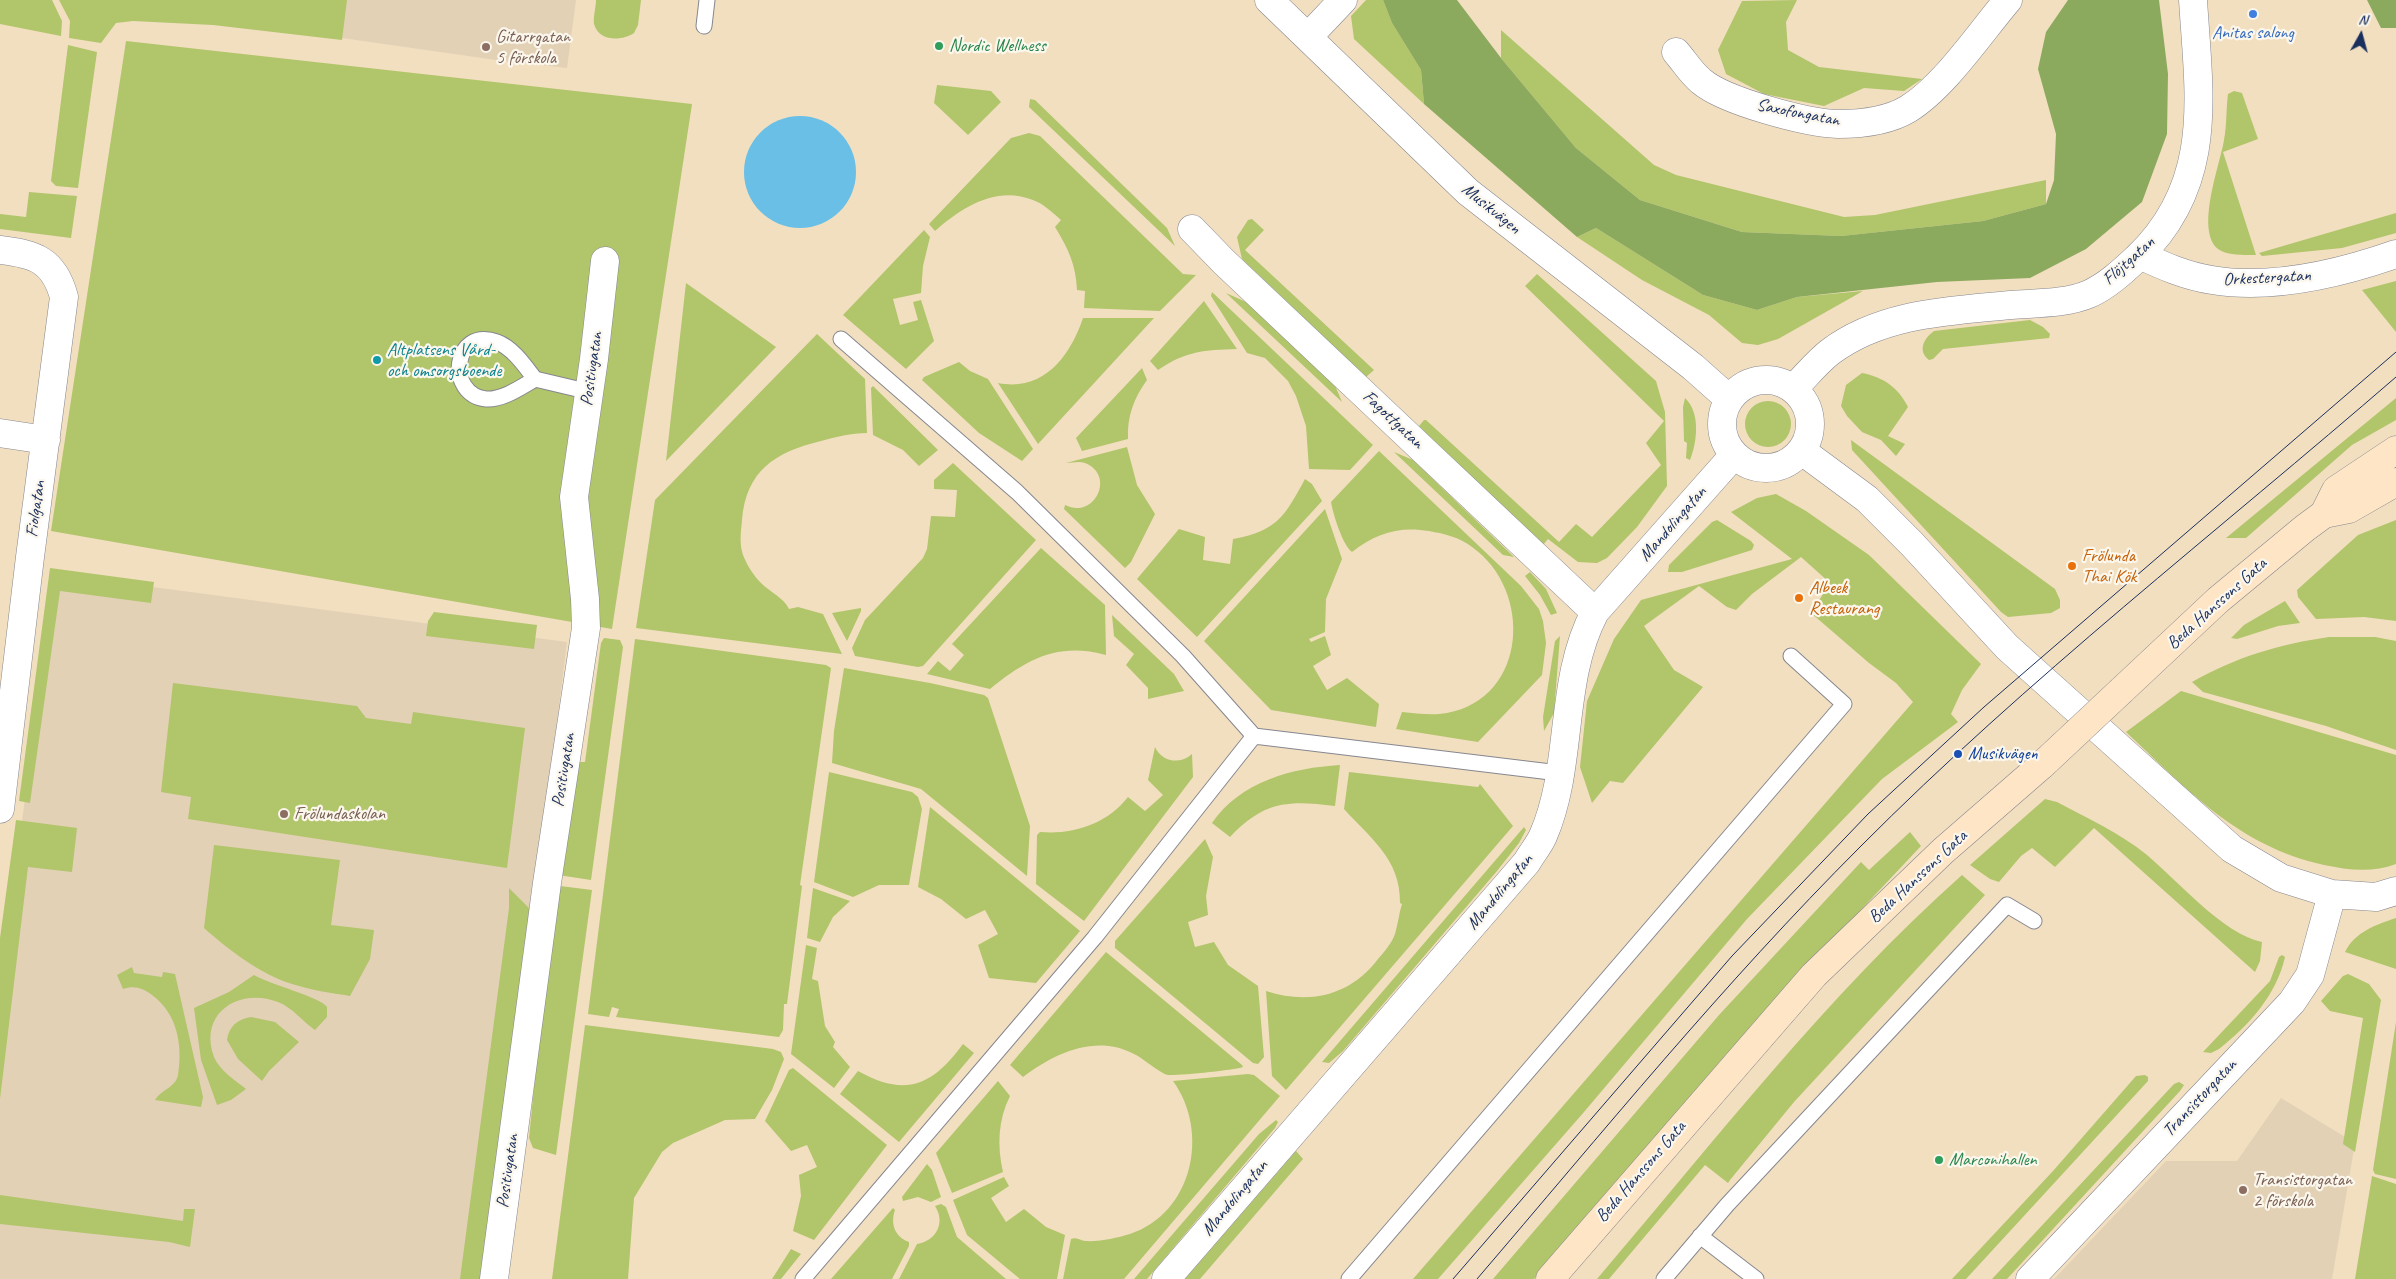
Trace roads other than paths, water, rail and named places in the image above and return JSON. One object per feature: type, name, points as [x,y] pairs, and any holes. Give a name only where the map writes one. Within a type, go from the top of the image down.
[{"type":"street","name":"Musikvägen","points":[[1269,0],[1468,192],[1693,367],[1730,399]]},
{"type":"street","points":[[1308,38],[1343,0]]},
{"type":"street","name":"Saxofongatan","points":[[1676,52],[1701,81],[1738,100],[1780,113],[1837,124],[1876,121],[1907,110],[1932,88],[2008,0]]},
{"type":"street","name":"Flöjtgatan","points":[[1793,389],[1830,352],[1850,339],[1890,322],[1938,312],[2041,302],[2089,294],[2121,273],[2150,246],[2173,214],[2184,192],[2193,160],[2200,118],[2193,0]]},
{"type":"street","name":"Fagottgatan","points":[[1192,229],[1224,262],[1595,612]]},
{"type":"street","name":"Fiolgatan","points":[[0,250],[28,253],[42,261],[60,282],[64,297],[5,736],[0,809]]},
{"type":"street","name":"Orkestergatan","points":[[2140,255],[2169,269],[2212,280],[2244,282],[2325,275],[2396,254]]},
{"type":"street","name":"Positivgatan","points":[[494,1279],[547,883],[586,628],[586,599],[574,497],[590,392],[606,261]]},
{"type":"street","points":[[1774,381],[1793,389],[1800,395],[1809,413],[1810,433],[1802,451],[1785,465],[1768,469],[1752,467],[1734,455],[1724,440],[1722,424],[1730,399],[1736,392],[1754,382],[1774,381]]},
{"type":"street","points":[[0,433],[46,440]]},
{"type":"street","name":"Beda Hanssons Gata","points":[[1550,1279],[1814,975],[1943,850],[2043,764],[2218,600],[2324,514],[2336,490],[2396,450]]},
{"type":"street","points":[[1802,451],[1867,498],[2007,647],[2232,849],[2282,878],[2332,894],[2376,897],[2396,891]]},
{"type":"street","name":"Mandolingatan","points":[[1166,1279],[1527,862],[1543,837],[1554,804],[1571,685],[1579,649],[1595,612],[1734,455]]},
{"type":"street","name":"Beda Hanssons Gata","points":[[2324,514],[2349,509],[2396,482]]},
{"type":"street","name":"Transistorgatan","points":[[2030,1279],[2292,1002],[2310,975],[2332,894]]},
{"type":"lane","points":[[704,26],[707,0]]},
{"type":"lane","points":[[841,339],[1017,492],[1183,656],[1254,736],[1559,773]]},
{"type":"lane","points":[[535,379],[509,393],[486,399],[471,393],[459,375],[459,362],[462,351],[470,344],[483,340],[497,342],[519,359],[535,379],[590,392]]},
{"type":"lane","points":[[1349,1279],[1844,704],[1791,656]]},
{"type":"lane","points":[[803,1279],[1095,937],[1254,736]]},
{"type":"lane","points":[[1664,1279],[1700,1236],[2007,905],[2034,921]]},
{"type":"lane","points":[[1700,1236],[1756,1279]]},
{"type":"water","points":[[800,116],[822,120],[840,132],[852,150],[856,172],[852,194],[840,212],[822,224],[800,228],[778,224],[760,212],[748,194],[744,172],[748,150],[760,132],[778,120]]},
{"type":"tram line","points":[[1453,1279],[1732,956],[1868,814],[1984,707],[2396,352]]},
{"type":"tram line","points":[[1477,1279],[1712,1005],[1760,951],[1860,847],[1989,724],[2056,665],[2396,377]]},
{"type":"place","name":"Anitas salong","points":[[2253,14]]},
{"type":"place","name":"Nordic Wellness","points":[[939,46]]},
{"type":"place","name":"Gitarrgatan 5 förskola","points":[[486,47]]},
{"type":"place","name":"Altplatsens Vård- och omsorgsboende","points":[[377,360]]},
{"type":"place","name":"Frölunda Thai Kök","points":[[2072,566]]},
{"type":"place","name":"Albeek Restaurang","points":[[1799,598]]},
{"type":"place","name":"Musikvägen","points":[[1958,754]]},
{"type":"place","name":"Frölundaskolan","points":[[284,814]]},
{"type":"place","name":"Marconihallen","points":[[1939,1160]]},
{"type":"place","name":"Transistorgatan 2 förskola","points":[[2243,1190]]}]
